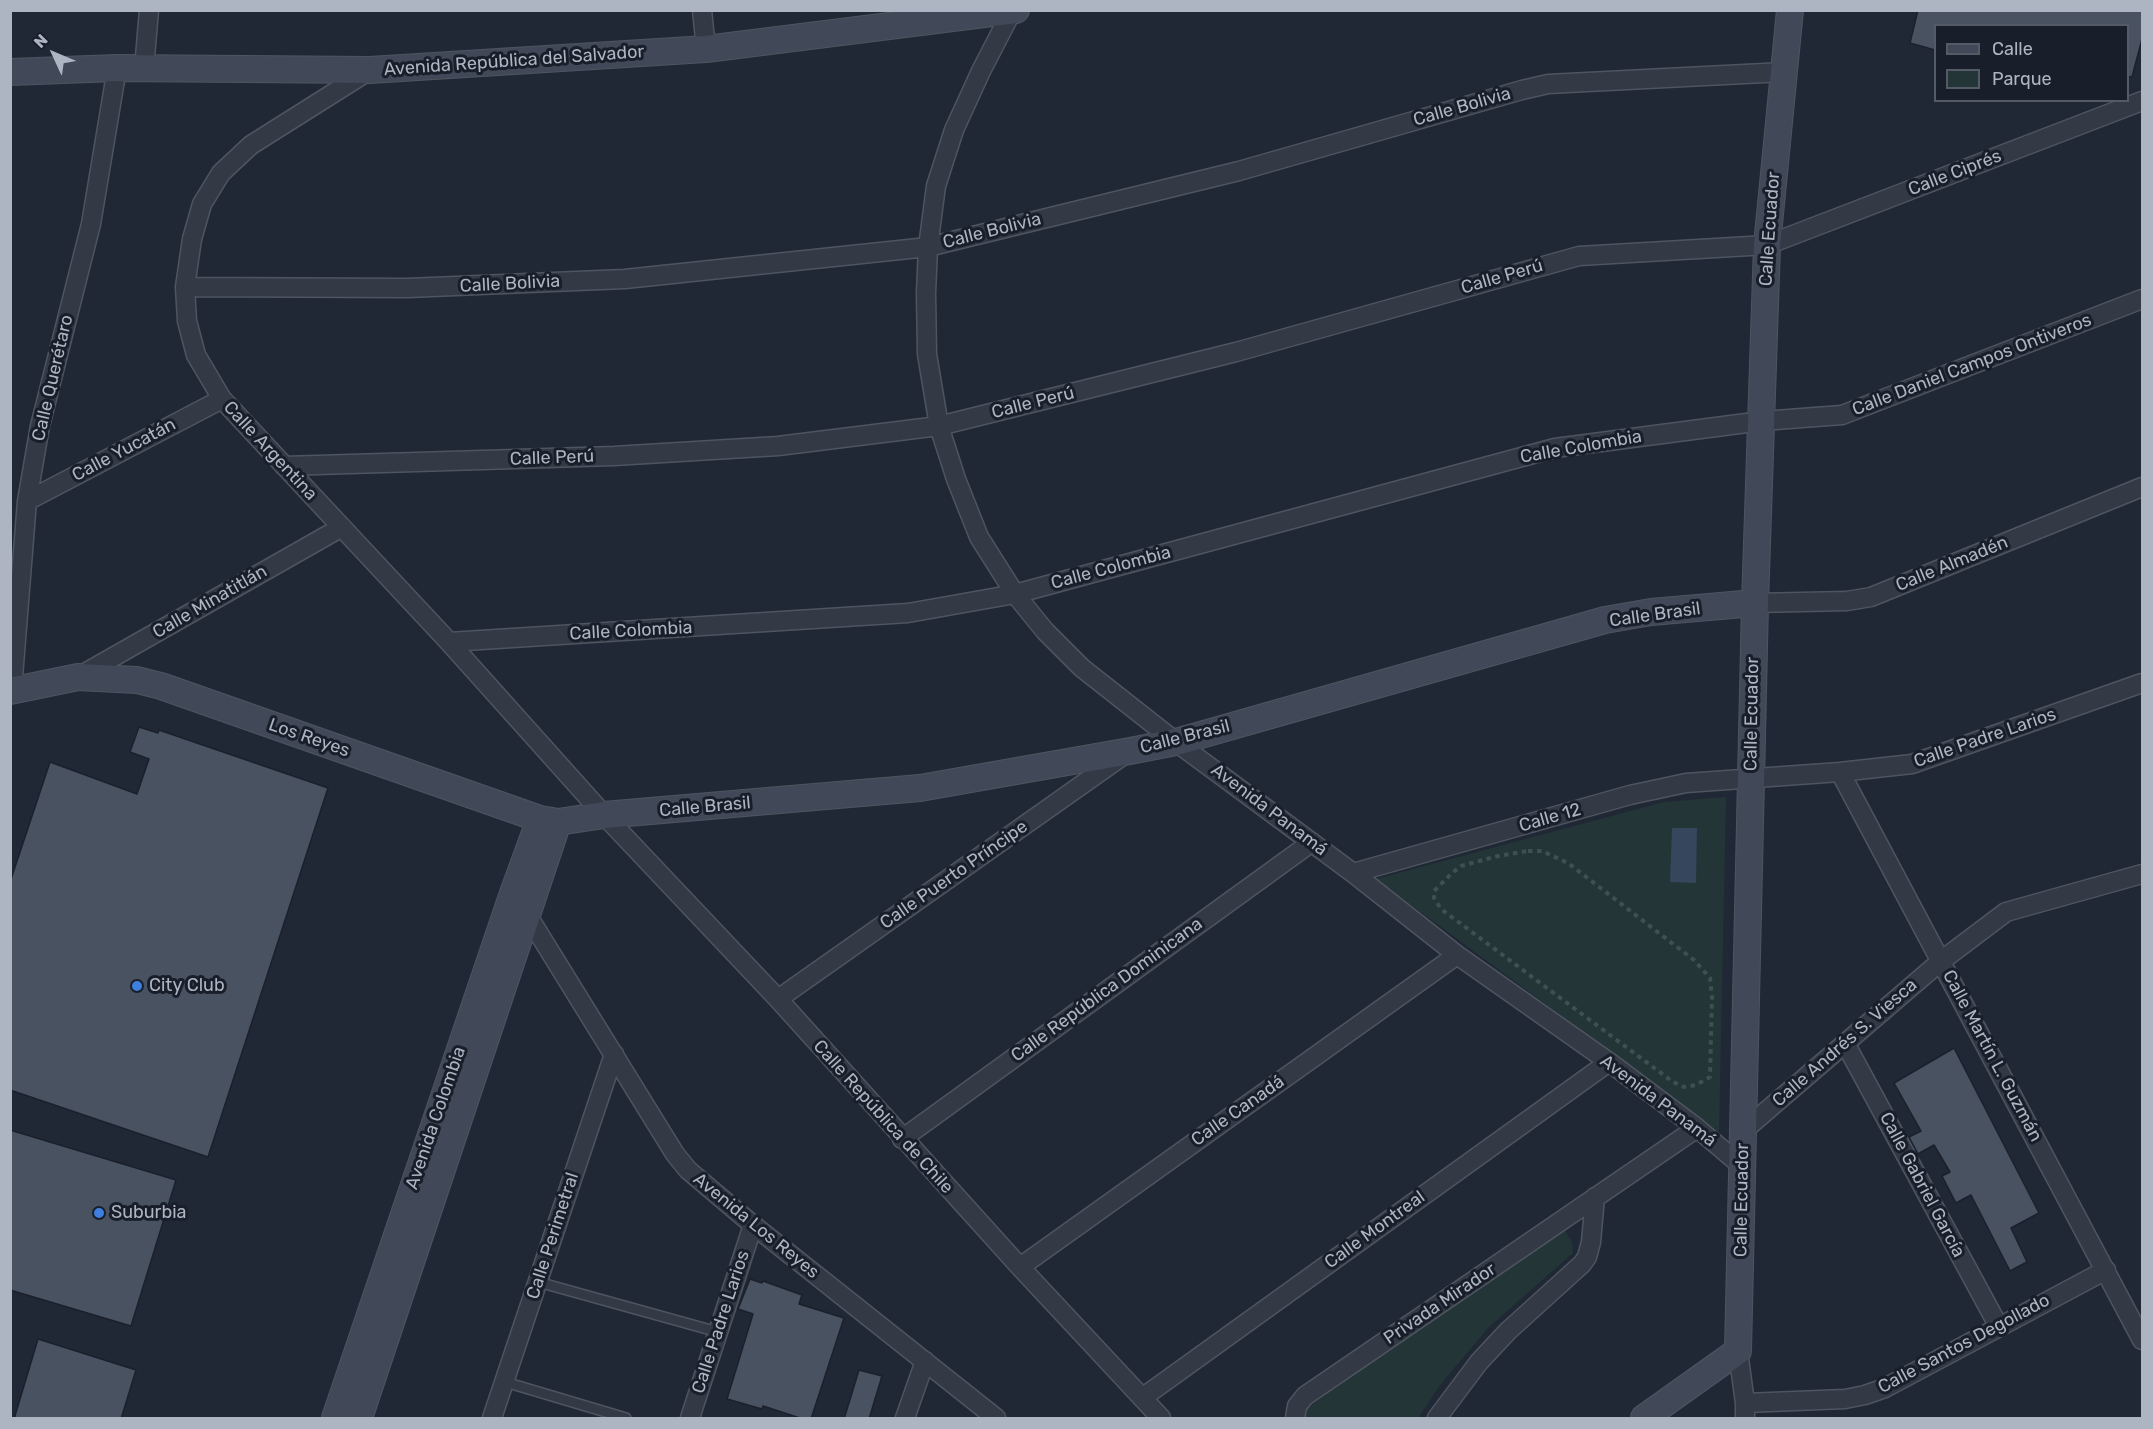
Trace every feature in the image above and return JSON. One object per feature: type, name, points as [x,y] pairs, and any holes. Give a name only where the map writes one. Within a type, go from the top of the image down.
[{"type":"street","points":[[144,69],[149,10]]},
{"type":"street","points":[[702,10],[706,49]]},
{"type":"street","name":"Calle Ecuador","points":[[1745,1411],[1738,1351],[1755,603],[1767,245],[1790,10]]},
{"type":"street","name":"Avenida República del Salvador","points":[[10,72],[117,68],[370,70],[706,49],[1014,11]]},
{"type":"street","name":"Avenida Panamá","points":[[1014,11],[981,71],[954,130],[936,186],[928,247],[927,354],[939,426],[956,479],[979,537],[1015,594],[1045,631],[1082,668],[1176,742],[1353,873],[1457,956],[1609,1062],[1697,1128],[1743,1167]]},
{"type":"street","name":"Calle Querétaro","points":[[11,691],[27,501],[40,426],[91,224],[117,68]]},
{"type":"street","name":"Calle Argentina","points":[[370,70],[251,145],[221,173],[202,204],[192,239],[185,288],[187,321],[196,355],[222,399],[449,642],[604,815]]},
{"type":"street","name":"Calle Bolivia","points":[[185,288],[407,288],[625,279],[928,247],[1239,171],[1522,90],[1575,81],[1784,72]]},
{"type":"street","name":"Calle Ciprés","points":[[1767,245],[2142,101]]},
{"type":"street","name":"Calle Perú","points":[[284,466],[614,456],[767,447],[939,426],[1236,352],[1579,256],[1767,245]]},
{"type":"street","name":"Calle Daniel Campos Ontiveros","points":[[1762,421],[1849,413],[2142,299]]},
{"type":"street","name":"Calle Yucatán","points":[[27,501],[222,399]]},
{"type":"street","name":"Calle Colombia","points":[[449,642],[908,613],[1015,594],[1555,448],[1762,421]]},
{"type":"street","name":"Calle Almadén","points":[[1755,603],[1847,601],[1871,597],[2142,487]]},
{"type":"street","name":"Calle Minatitlán","points":[[78,676],[342,527]]},
{"type":"street","name":"Calle Brasil","points":[[604,815],[910,789],[1130,751],[1176,742],[1605,620],[1651,612],[1755,603]]},
{"type":"street","name":"Los Reyes","points":[[11,691],[78,676],[137,680],[549,821],[604,815]]},
{"type":"street","name":"Calle Padre Larios","points":[[1751,778],[1912,764],[2142,683]]},
{"type":"street","name":"Calle Puerto Príncipe","points":[[778,999],[1130,751]]},
{"type":"street","name":"Calle Martín L. Guzmán","points":[[1840,772],[2141,1336]]},
{"type":"street","name":"Calle 12","points":[[1353,873],[1630,795],[1686,783],[1751,778]]},
{"type":"street","name":"Calle República de Chile","points":[[604,815],[778,999],[902,1139],[1161,1419]]},
{"type":"street","name":"Avenida Colombia","points":[[347,1416],[549,821]]},
{"type":"street","name":"Calle República Dominicana","points":[[902,1139],[1312,842]]},
{"type":"street","name":"Calle Andrés S. Viesca","points":[[1743,1131],[1941,961],[2006,912],[2140,880]]},
{"type":"street","name":"Avenida Los Reyes","points":[[520,904],[675,1154],[704,1185],[996,1419]]},
{"type":"street","name":"Calle Canadá","points":[[1020,1267],[1457,956]]},
{"type":"street","name":"Calle Gabriel García","points":[[1845,1043],[1999,1327]]},
{"type":"street","name":"Calle Perimetral","points":[[492,1419],[614,1054]]},
{"type":"street","name":"Calle Montreal","points":[[1142,1398],[1609,1062]]},
{"type":"street","name":"Privada Mirador","points":[[1295,1419],[1297,1406],[1305,1396],[1697,1128]]},
{"type":"street","points":[[1437,1419],[1479,1362],[1508,1331],[1587,1257],[1591,1242],[1595,1197]]},
{"type":"street","name":"Calle Padre Larios","points":[[690,1419],[753,1225]]},
{"type":"street","name":"Calle Santos Degollado","points":[[1745,1411],[1845,1399],[1885,1388],[2106,1270]]},
{"type":"street","points":[[1644,1419],[1738,1351]]},
{"type":"street","points":[[905,1419],[925,1362]]},
{"type":"lane","points":[[538,1282],[718,1332]]},
{"type":"lane","points":[[505,1382],[626,1419]]},
{"type":"path","points":[[1542,851],[1568,862],[1694,960],[1710,978],[1712,997],[1710,1077],[1696,1085],[1684,1087],[1673,1082],[1441,909],[1434,898],[1434,891],[1452,873],[1461,866],[1498,856],[1542,851]]},
{"type":"green space","points":[[1726,797],[1719,1132],[1376,879],[1664,802]]},
{"type":"green space","points":[[1565,1231],[1572,1242],[1573,1253],[1489,1327],[1441,1384],[1418,1418],[1304,1418],[1305,1410],[1553,1233]]},
{"type":"water","points":[[1672,828],[1697,828],[1696,883],[1670,882]]},
{"type":"building","points":[[1918,10],[2142,10],[2142,39],[2132,77],[2129,76],[2129,24],[1934,24],[1934,50],[1910,43]]},
{"type":"building","name":"City Club","points":[[139,727],[158,733],[159,730],[328,788],[208,1157],[10,1090],[10,882],[50,762],[137,794],[149,759],[130,752]]},
{"type":"building","points":[[1954,1048],[2039,1213],[2011,1228],[2027,1262],[2010,1271],[1971,1195],[1956,1203],[1942,1176],[1950,1172],[1934,1145],[1918,1154],[1909,1137],[1921,1131],[1894,1083]]},
{"type":"building","points":[[10,1130],[176,1180],[131,1326],[10,1290]]},
{"type":"building","points":[[750,1279],[762,1283],[763,1281],[802,1295],[799,1304],[844,1318],[811,1419],[803,1419],[763,1406],[762,1409],[727,1399],[753,1314],[738,1309]]},
{"type":"building","points":[[38,1339],[136,1370],[121,1419],[14,1419]]},
{"type":"building","points":[[859,1370],[882,1376],[869,1419],[844,1419]]},
{"type":"place","name":"City Club","points":[[137,986]]},
{"type":"place","name":"Suburbia","points":[[99,1213]]}]
